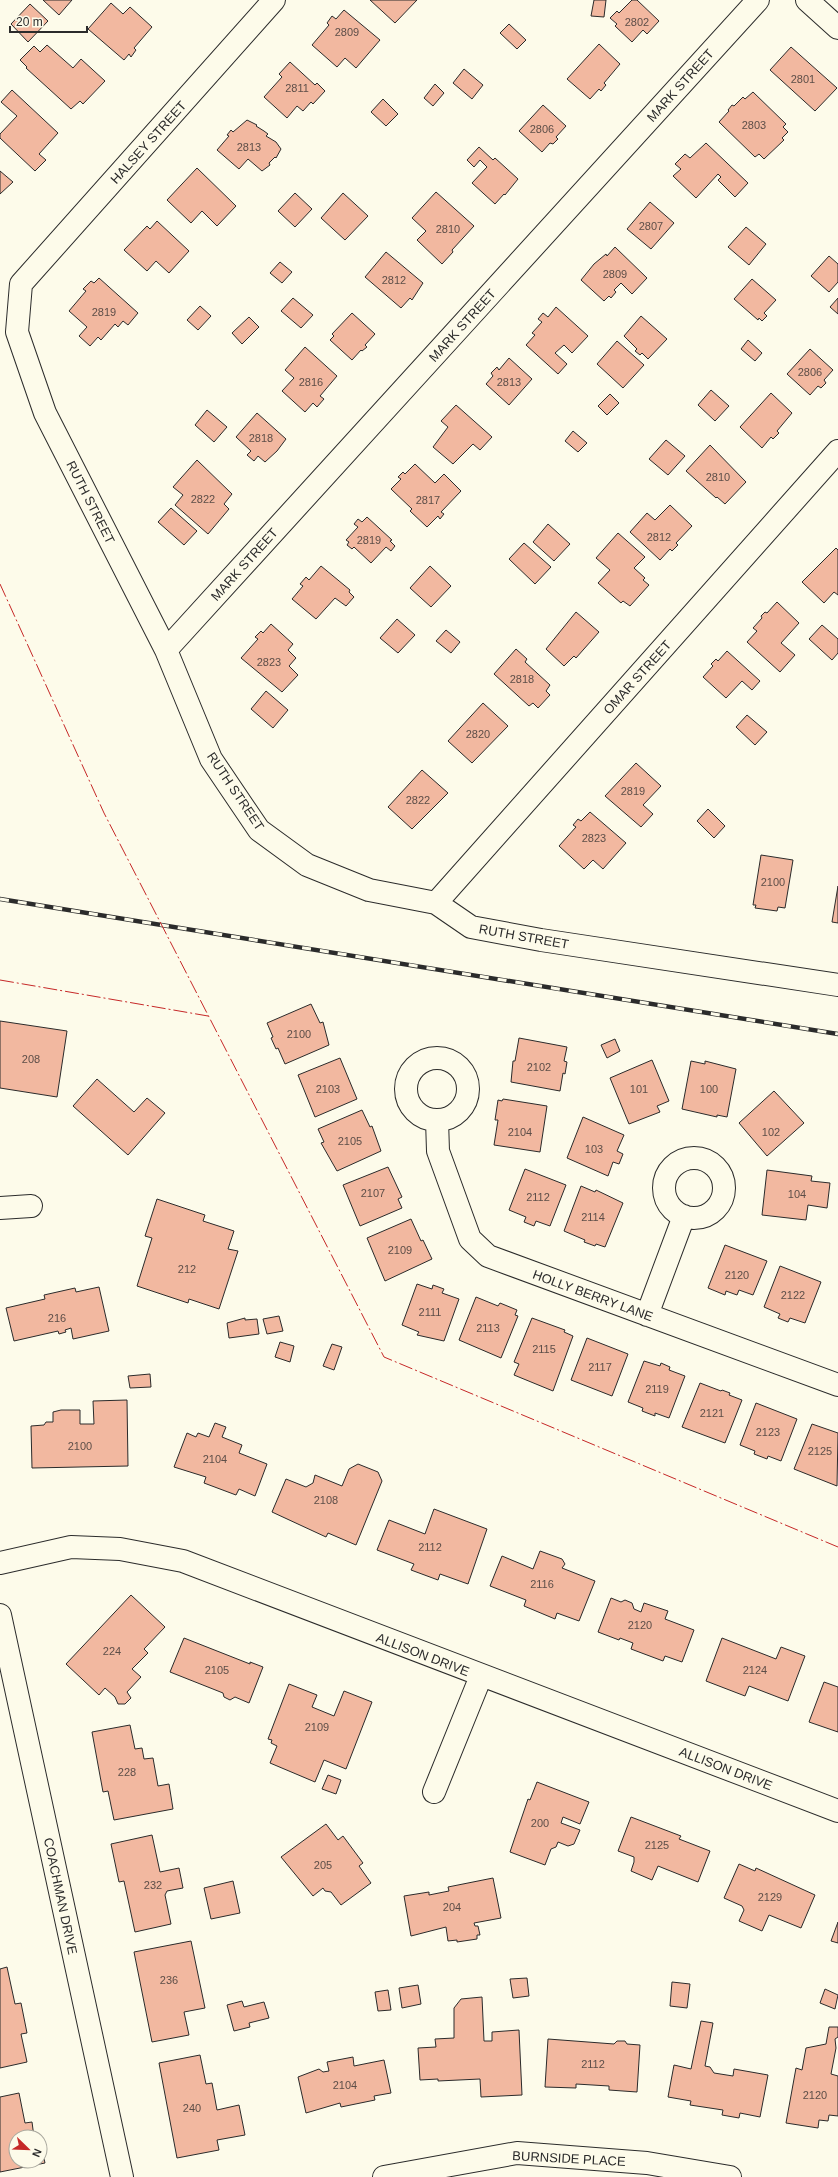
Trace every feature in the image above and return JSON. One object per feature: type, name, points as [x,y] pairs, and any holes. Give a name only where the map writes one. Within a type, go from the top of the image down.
[{"type":"street","name":"HALSEY STREET","points":[[21,284],[274,0]]},
{"type":"street","name":"MARK STREET","points":[[166,650],[758,0]]},
{"type":"street","points":[[808,0],[838,28]]},
{"type":"street","name":"RUTH STREET","points":[[21,284],[17,332],[45,413],[166,650],[211,759],[259,830],[307,865],[369,890],[436,903],[471,927],[541,940],[838,985]]},
{"type":"street","name":"OMAR STREET","points":[[436,903],[838,451]]},
{"type":"street","name":"HOLLY BERRY LANE","points":[[437,1120],[438,1151],[470,1239],[488,1256],[838,1385]]},
{"type":"street","points":[[0,1208],[31,1206]]},
{"type":"street","points":[[647,1315],[684,1216]]},
{"type":"street","name":"ALLISON DRIVE","points":[[0,1563],[71,1547],[120,1549],[183,1561],[838,1811]]},
{"type":"street","name":"COACHMAN DRIVE","points":[[0,1615],[122,2177]]},
{"type":"street","points":[[434,1792],[481,1676]]},
{"type":"street","name":"BURNSIDE PLACE","points":[[384,2177],[517,2153],[647,2163],[730,2177]]},
{"type":"building","points":[[43,0],[72,0],[59,15]]},
{"type":"building","points":[[370,0],[417,0],[395,23]]},
{"type":"building","points":[[594,0],[606,0],[604,17],[591,16]]},
{"type":"building","points":[[632,0],[637,0],[659,21],[647,34],[643,30],[632,42],[615,26],[617,24],[610,18],[617,11],[619,13]]},
{"type":"building","points":[[111,3],[123,14],[130,7],[152,27],[134,48],[136,50],[131,57],[129,54],[124,60],[88,29]]},
{"type":"building","points":[[30,4],[48,21],[28,42],[11,24]]},
{"type":"building","points":[[344,10],[380,40],[356,68],[345,58],[337,67],[312,45],[329,25],[327,23],[332,16],[336,19]]},
{"type":"building","points":[[509,24],[526,40],[517,49],[500,33]]},
{"type":"building","points":[[599,44],[620,64],[604,83],[606,85],[601,91],[599,89],[590,99],[567,79]]},
{"type":"building","points":[[47,45],[73,68],[81,59],[105,81],[83,104],[80,101],[71,109],[26,68],[27,67],[20,60],[34,46],[40,52]]},
{"type":"building","points":[[791,47],[837,88],[815,111],[770,70]]},
{"type":"building","points":[[290,62],[315,85],[317,83],[325,91],[313,104],[311,102],[303,111],[297,106],[287,118],[264,97],[282,77],[279,74]]},
{"type":"building","points":[[464,69],[483,85],[472,99],[453,83]]},
{"type":"building","points":[[435,84],[444,93],[433,106],[424,98]]},
{"type":"building","points":[[12,90],[58,133],[39,154],[46,160],[35,171],[0,138],[0,134],[17,116],[1,102]]},
{"type":"building","points":[[753,92],[786,124],[783,127],[788,132],[782,138],[784,140],[764,159],[759,154],[755,157],[719,122],[729,111],[728,110],[732,105],[734,106],[743,97],[745,99]]},
{"type":"building","points":[[383,99],[398,114],[386,126],[371,112]]},
{"type":"building","points":[[543,105],[566,126],[556,137],[558,139],[553,144],[550,143],[542,152],[519,131]]},
{"type":"building","points":[[247,120],[257,125],[256,126],[268,134],[266,136],[276,142],[281,149],[276,158],[275,157],[269,163],[270,165],[262,171],[248,159],[239,169],[217,150],[229,136],[227,135],[231,130],[233,132]]},
{"type":"building","points":[[706,143],[748,183],[735,197],[718,180],[721,177],[718,174],[696,198],[673,176],[681,169],[675,164],[685,154],[690,158]]},
{"type":"building","points":[[479,147],[493,160],[495,158],[518,179],[505,195],[504,194],[495,204],[472,183],[487,167],[480,160],[474,167],[467,160]]},
{"type":"building","points":[[197,168],[236,206],[217,226],[202,211],[191,223],[167,200]]},
{"type":"building","points":[[0,171],[13,182],[0,194]]},
{"type":"building","points":[[436,192],[474,226],[452,250],[453,252],[442,264],[417,240],[426,231],[412,218]]},
{"type":"building","points":[[295,193],[312,209],[295,227],[278,211]]},
{"type":"building","points":[[343,193],[368,216],[345,240],[321,218]]},
{"type":"building","points":[[650,202],[674,223],[651,249],[627,229]]},
{"type":"building","points":[[157,221],[189,251],[169,273],[156,261],[147,271],[124,250],[147,226],[150,229]]},
{"type":"building","points":[[746,227],[766,244],[749,265],[728,247]]},
{"type":"building","points":[[615,247],[647,278],[632,294],[621,283],[614,290],[616,292],[611,298],[609,296],[604,301],[581,280],[594,264],[606,254],[607,256]]},
{"type":"building","points":[[386,252],[423,283],[412,300],[410,298],[401,308],[365,277]]},
{"type":"building","points":[[829,256],[838,264],[838,282],[829,292],[811,276]]},
{"type":"building","points":[[280,262],[292,272],[282,283],[270,273]]},
{"type":"building","points":[[99,278],[138,313],[128,325],[123,321],[118,327],[115,324],[101,340],[98,337],[90,346],[79,336],[87,327],[69,311],[86,291],[83,289],[91,281],[94,283]]},
{"type":"building","points":[[752,279],[776,300],[764,313],[767,316],[762,321],[759,318],[758,320],[734,299]]},
{"type":"building","points":[[293,298],[313,315],[301,328],[281,311]]},
{"type":"building","points":[[838,298],[838,314],[830,307]]},
{"type":"building","points":[[200,306],[211,316],[198,330],[187,320]]},
{"type":"building","points":[[556,307],[588,336],[572,353],[564,345],[555,353],[567,364],[558,374],[526,345],[535,335],[532,333],[542,322],[538,319],[543,313],[548,317]]},
{"type":"building","points":[[352,313],[375,334],[365,345],[367,347],[362,351],[361,350],[352,360],[330,340],[334,336],[332,334]]},
{"type":"building","points":[[641,316],[667,339],[648,359],[642,353],[640,355],[635,351],[637,349],[624,336]]},
{"type":"building","points":[[249,317],[259,327],[242,344],[232,333]]},
{"type":"building","points":[[748,340],[762,353],[755,361],[741,349]]},
{"type":"building","points":[[617,341],[644,365],[623,388],[597,364]]},
{"type":"building","points":[[305,347],[337,376],[320,396],[324,399],[317,407],[313,403],[305,412],[282,391],[294,378],[285,370]]},
{"type":"building","points":[[810,349],[833,370],[824,380],[826,383],[821,388],[818,386],[810,395],[787,374]]},
{"type":"building","points":[[509,358],[532,379],[509,405],[486,384],[493,376],[491,373],[497,367],[499,370]]},
{"type":"building","points":[[711,390],[729,406],[715,421],[698,405]]},
{"type":"building","points":[[771,393],[792,413],[777,431],[779,433],[773,439],[771,437],[762,448],[740,427]]},
{"type":"building","points":[[610,394],[619,403],[607,415],[598,406]]},
{"type":"building","points":[[456,405],[492,437],[480,450],[473,444],[453,464],[433,447],[448,427],[441,421]]},
{"type":"building","points":[[207,410],[227,427],[214,442],[195,425]]},
{"type":"building","points":[[257,413],[286,439],[277,451],[265,462],[258,456],[254,461],[247,455],[251,451],[236,437]]},
{"type":"building","points":[[573,431],[587,443],[578,452],[565,441]]},
{"type":"building","points":[[666,440],[685,456],[668,475],[649,459]]},
{"type":"building","points":[[710,445],[746,482],[725,504],[717,497],[716,498],[686,471]]},
{"type":"building","points":[[197,460],[232,494],[224,504],[229,509],[208,534],[175,505],[183,495],[173,487]]},
{"type":"building","points":[[415,464],[435,483],[444,474],[461,491],[441,512],[444,514],[440,519],[438,516],[427,527],[410,511],[412,509],[391,489],[401,479],[398,477],[403,472],[405,474]]},
{"type":"building","points":[[670,505],[692,526],[676,543],[678,545],[672,551],[670,549],[660,560],[630,532],[647,513],[655,520]]},
{"type":"building","points":[[171,508],[197,531],[184,545],[158,522]]},
{"type":"building","points":[[367,517],[392,540],[390,541],[395,546],[391,551],[386,547],[371,563],[354,547],[352,549],[347,545],[349,542],[346,540],[358,527],[354,524],[358,519],[362,522]]},
{"type":"building","points":[[548,524],[570,544],[554,561],[533,542]]},
{"type":"building","points":[[618,533],[645,557],[634,568],[645,578],[643,580],[649,585],[630,606],[623,601],[621,603],[598,583],[610,570],[596,558]]},
{"type":"building","points":[[524,543],[551,567],[535,584],[509,559]]},
{"type":"building","points":[[836,548],[838,550],[838,595],[834,592],[824,603],[802,582]]},
{"type":"building","points":[[321,566],[350,590],[349,592],[354,597],[346,606],[335,598],[316,619],[292,599],[303,586],[300,584],[306,577],[309,580]]},
{"type":"building","points":[[430,566],[451,586],[431,607],[410,588]]},
{"type":"building","points":[[777,602],[799,623],[781,643],[795,655],[780,672],[747,642],[757,631],[753,628],[762,618],[761,616],[765,612],[767,613]]},
{"type":"building","points":[[576,612],[599,632],[576,658],[574,656],[564,666],[546,649]]},
{"type":"building","points":[[397,619],[415,635],[398,653],[380,638]]},
{"type":"building","points":[[271,624],[293,644],[288,650],[296,658],[289,666],[298,675],[282,692],[241,658],[258,639],[255,637],[261,631],[263,633]]},
{"type":"building","points":[[822,625],[838,639],[838,653],[832,660],[809,639]]},
{"type":"building","points":[[446,630],[460,642],[451,653],[436,641]]},
{"type":"building","points":[[516,649],[527,659],[525,662],[550,685],[546,691],[550,695],[538,708],[533,703],[529,706],[494,674]]},
{"type":"building","points":[[727,651],[760,681],[752,690],[742,681],[726,698],[703,677],[713,666],[711,664],[716,659],[718,661]]},
{"type":"building","points":[[266,691],[288,710],[273,728],[251,709]]},
{"type":"building","points":[[483,703],[508,726],[472,763],[448,741]]},
{"type":"building","points":[[747,715],[767,732],[755,745],[736,727]]},
{"type":"building","points":[[636,763],[661,786],[643,805],[653,814],[641,827],[605,796]]},
{"type":"building","points":[[422,770],[448,793],[412,829],[388,807]]},
{"type":"building","points":[[708,809],[725,826],[714,838],[697,821]]},
{"type":"building","points":[[590,812],[626,843],[603,869],[593,860],[584,869],[559,846],[576,827],[573,825],[578,819],[581,821]]},
{"type":"building","points":[[761,855],[793,860],[785,908],[778,907],[777,911],[755,908],[756,905],[753,905]]},
{"type":"building","points":[[838,886],[838,923],[832,922]]},
{"type":"building","points":[[311,1004],[320,1023],[323,1022],[329,1045],[285,1064],[278,1048],[276,1049],[271,1038],[273,1037],[267,1023]]},
{"type":"building","points":[[0,1021],[67,1031],[57,1097],[0,1088]]},
{"type":"building","points":[[519,1038],[567,1047],[564,1061],[567,1062],[565,1074],[563,1073],[560,1091],[511,1082],[513,1061],[515,1061]]},
{"type":"building","points":[[615,1039],[620,1051],[607,1058],[601,1045]]},
{"type":"building","points":[[340,1058],[357,1099],[315,1117],[298,1075]]},
{"type":"building","points":[[652,1060],[669,1101],[657,1106],[660,1112],[629,1124],[610,1078]]},
{"type":"building","points":[[691,1061],[705,1064],[705,1061],[736,1069],[727,1117],[717,1115],[717,1117],[682,1109]]},
{"type":"building","points":[[97,1079],[134,1112],[147,1098],[165,1113],[128,1155],[73,1106]]},
{"type":"building","points":[[774,1091],[804,1123],[767,1156],[739,1123]]},
{"type":"building","points":[[503,1099],[547,1106],[540,1152],[494,1145],[498,1120],[495,1120],[498,1100],[502,1101]]},
{"type":"building","points":[[362,1110],[370,1127],[372,1126],[381,1151],[337,1171],[321,1143],[324,1142],[318,1129]]},
{"type":"building","points":[[583,1117],[624,1135],[617,1151],[623,1154],[619,1164],[613,1162],[608,1176],[567,1158]]},
{"type":"building","points":[[388,1167],[402,1197],[398,1199],[402,1208],[360,1226],[343,1185]]},
{"type":"building","points":[[525,1169],[566,1185],[550,1226],[536,1221],[534,1226],[524,1222],[526,1217],[509,1210]]},
{"type":"building","points":[[767,1170],[812,1176],[811,1181],[830,1183],[827,1208],[808,1205],[806,1220],[762,1215]]},
{"type":"building","points":[[581,1186],[595,1192],[596,1190],[623,1203],[605,1247],[596,1244],[595,1246],[584,1242],[585,1240],[564,1231]]},
{"type":"building","points":[[157,1199],[205,1215],[203,1221],[234,1231],[228,1249],[238,1251],[219,1309],[189,1299],[188,1303],[137,1286],[152,1238],[145,1236]]},
{"type":"building","points":[[411,1219],[421,1241],[423,1240],[432,1259],[385,1281],[367,1238]]},
{"type":"building","points":[[725,1245],[767,1261],[753,1295],[739,1290],[737,1295],[726,1291],[725,1295],[708,1288]]},
{"type":"building","points":[[780,1266],[821,1282],[805,1323],[790,1318],[788,1322],[778,1318],[780,1314],[764,1307]]},
{"type":"building","points":[[417,1284],[432,1289],[433,1285],[444,1289],[442,1293],[459,1299],[444,1341],[417,1335],[419,1332],[402,1325]]},
{"type":"building","points":[[99,1287],[109,1331],[73,1339],[71,1328],[65,1330],[66,1332],[59,1334],[58,1331],[14,1341],[6,1308],[45,1299],[44,1295],[75,1288],[76,1292]]},
{"type":"building","points":[[476,1297],[498,1306],[500,1303],[517,1310],[515,1315],[518,1316],[501,1358],[459,1340]]},
{"type":"building","points":[[279,1316],[283,1331],[267,1334],[263,1319]]},
{"type":"building","points":[[245,1318],[245,1320],[257,1319],[259,1334],[229,1338],[227,1323]]},
{"type":"building","points":[[532,1318],[565,1330],[564,1332],[573,1336],[553,1391],[514,1375],[519,1364],[514,1362]]},
{"type":"building","points":[[587,1338],[628,1354],[612,1396],[571,1380]]},
{"type":"building","points":[[280,1342],[294,1346],[290,1362],[275,1357]]},
{"type":"building","points":[[332,1344],[342,1347],[334,1370],[323,1366]]},
{"type":"building","points":[[644,1361],[660,1366],[661,1363],[670,1367],[669,1370],[685,1376],[669,1418],[655,1413],[655,1416],[642,1411],[643,1408],[628,1402]]},
{"type":"building","points":[[150,1374],[151,1387],[130,1388],[128,1376]]},
{"type":"building","points":[[700,1383],[730,1393],[729,1395],[742,1400],[725,1443],[682,1427]]},
{"type":"building","points":[[127,1400],[128,1466],[32,1468],[31,1426],[44,1425],[46,1422],[53,1422],[53,1412],[61,1410],[80,1410],[80,1424],[94,1424],[93,1401]]},
{"type":"building","points":[[756,1403],[797,1419],[781,1461],[768,1456],[767,1459],[754,1454],[755,1451],[740,1445]]},
{"type":"building","points":[[215,1423],[226,1427],[222,1437],[242,1445],[239,1453],[267,1464],[255,1496],[239,1489],[236,1495],[204,1483],[206,1477],[174,1467],[187,1433],[196,1437],[198,1433],[209,1437]]},
{"type":"building","points":[[812,1424],[838,1433],[837,1486],[794,1469]]},
{"type":"building","points":[[358,1464],[378,1472],[382,1481],[356,1545],[328,1533],[326,1537],[272,1512],[286,1479],[306,1487],[313,1483],[315,1475],[342,1486],[349,1469]]},
{"type":"building","points":[[434,1509],[487,1529],[468,1584],[440,1574],[438,1580],[411,1570],[414,1564],[377,1550],[389,1520],[425,1534]]},
{"type":"building","points":[[540,1551],[562,1559],[565,1564],[562,1568],[595,1581],[579,1621],[557,1613],[555,1619],[524,1606],[526,1600],[490,1586],[502,1556],[533,1569]]},
{"type":"building","points":[[131,1595],[165,1627],[144,1649],[148,1653],[132,1669],[141,1677],[127,1692],[131,1698],[125,1704],[118,1704],[115,1697],[105,1688],[99,1695],[66,1664]]},
{"type":"building","points":[[611,1598],[621,1602],[625,1600],[632,1603],[634,1609],[641,1612],[644,1603],[668,1611],[665,1619],[694,1630],[682,1662],[665,1656],[663,1661],[631,1649],[633,1643],[620,1638],[619,1640],[598,1632]]},
{"type":"building","points":[[184,1638],[250,1664],[250,1662],[263,1667],[249,1703],[235,1697],[230,1700],[224,1697],[223,1693],[170,1672]]},
{"type":"building","points":[[722,1638],[776,1659],[781,1647],[805,1656],[788,1701],[749,1686],[745,1696],[706,1681]]},
{"type":"building","points":[[824,1682],[838,1687],[838,1732],[809,1722]]},
{"type":"building","points":[[289,1684],[317,1695],[312,1707],[334,1716],[344,1691],[372,1702],[346,1769],[324,1760],[315,1782],[270,1763],[277,1746],[271,1743],[272,1740],[268,1739]]},
{"type":"building","points":[[130,1725],[135,1749],[142,1748],[144,1759],[153,1758],[158,1786],[169,1784],[173,1809],[114,1820],[108,1791],[103,1792],[92,1732]]},
{"type":"building","points":[[328,1775],[341,1780],[336,1794],[322,1789]]},
{"type":"building","points":[[537,1782],[589,1802],[580,1824],[563,1817],[561,1823],[580,1830],[574,1844],[568,1846],[558,1842],[556,1847],[551,1849],[545,1865],[510,1852],[528,1799],[530,1800]]},
{"type":"building","points":[[631,1817],[681,1836],[679,1839],[710,1851],[698,1882],[658,1866],[652,1880],[631,1871],[634,1857],[618,1851]]},
{"type":"building","points":[[326,1824],[338,1840],[343,1836],[363,1863],[359,1866],[371,1883],[341,1905],[331,1892],[325,1891],[323,1888],[313,1896],[281,1857]]},
{"type":"building","points":[[152,1835],[160,1872],[179,1868],[183,1888],[167,1891],[165,1895],[171,1924],[135,1932],[124,1881],[119,1882],[111,1844]]},
{"type":"building","points":[[739,1864],[755,1871],[756,1868],[815,1895],[801,1928],[769,1915],[762,1931],[739,1921],[744,1910],[742,1906],[724,1898]]},
{"type":"building","points":[[493,1878],[501,1918],[474,1923],[475,1926],[478,1926],[480,1935],[477,1935],[477,1939],[457,1942],[457,1940],[448,1941],[446,1927],[411,1936],[404,1896],[429,1892],[429,1895],[449,1891],[448,1887]]},
{"type":"building","points":[[233,1881],[240,1913],[211,1919],[204,1888]]},
{"type":"building","points":[[838,1922],[838,1943],[831,1941]]},
{"type":"building","points":[[191,1941],[205,2008],[184,2012],[189,2035],[152,2042],[134,1952]]},
{"type":"building","points":[[7,1967],[15,2004],[21,2003],[27,2033],[21,2034],[27,2062],[0,2068],[0,1969]]},
{"type":"building","points":[[527,1978],[529,1996],[513,1998],[510,1979]]},
{"type":"building","points":[[672,1982],[690,1984],[687,2008],[670,2006]]},
{"type":"building","points":[[418,1985],[421,2004],[402,2008],[399,1988]]},
{"type":"building","points":[[825,1989],[838,1995],[835,2009],[820,2003]]},
{"type":"building","points":[[388,1990],[391,2010],[378,2011],[375,1992]]},
{"type":"building","points":[[482,1997],[484,2041],[492,2041],[492,2032],[519,2030],[522,2095],[481,2097],[480,2079],[438,2081],[438,2079],[420,2080],[418,2048],[436,2047],[435,2039],[454,2038],[454,2008],[461,1999]]},
{"type":"building","points":[[242,2001],[244,2007],[264,2002],[269,2018],[249,2023],[250,2027],[234,2031],[227,2005]]},
{"type":"building","points":[[701,2021],[713,2023],[705,2066],[710,2067],[714,2073],[733,2076],[734,2069],[768,2075],[760,2117],[740,2113],[739,2118],[722,2115],[723,2110],[690,2105],[691,2101],[668,2097],[674,2065],[691,2069]]},
{"type":"building","points":[[829,2027],[838,2027],[838,2037],[835,2039],[836,2048],[831,2074],[838,2076],[838,2116],[829,2115],[828,2121],[819,2120],[818,2128],[786,2123],[796,2068],[802,2070],[806,2048],[826,2044]]},
{"type":"building","points":[[548,2039],[614,2044],[617,2041],[625,2041],[627,2044],[640,2045],[637,2092],[609,2090],[609,2086],[576,2084],[576,2088],[545,2087]]},
{"type":"building","points":[[200,2055],[206,2084],[212,2083],[217,2110],[239,2105],[245,2135],[217,2140],[219,2150],[177,2158],[159,2063]]},
{"type":"building","points":[[353,2057],[354,2066],[384,2060],[391,2093],[374,2096],[375,2100],[341,2107],[340,2103],[306,2113],[298,2077],[319,2069],[323,2072],[329,2071],[327,2062]]},
{"type":"building","points":[[19,2093],[25,2123],[32,2122],[33,2129],[8,2129],[8,2169],[15,2169],[0,2172],[0,2097]]},
{"type":"railway","points":[[0,899],[838,1034]]},
{"type":"power","points":[[0,584],[104,813],[384,1357],[838,1547]]},
{"type":"power","points":[[0,980],[208,1016]]}]
